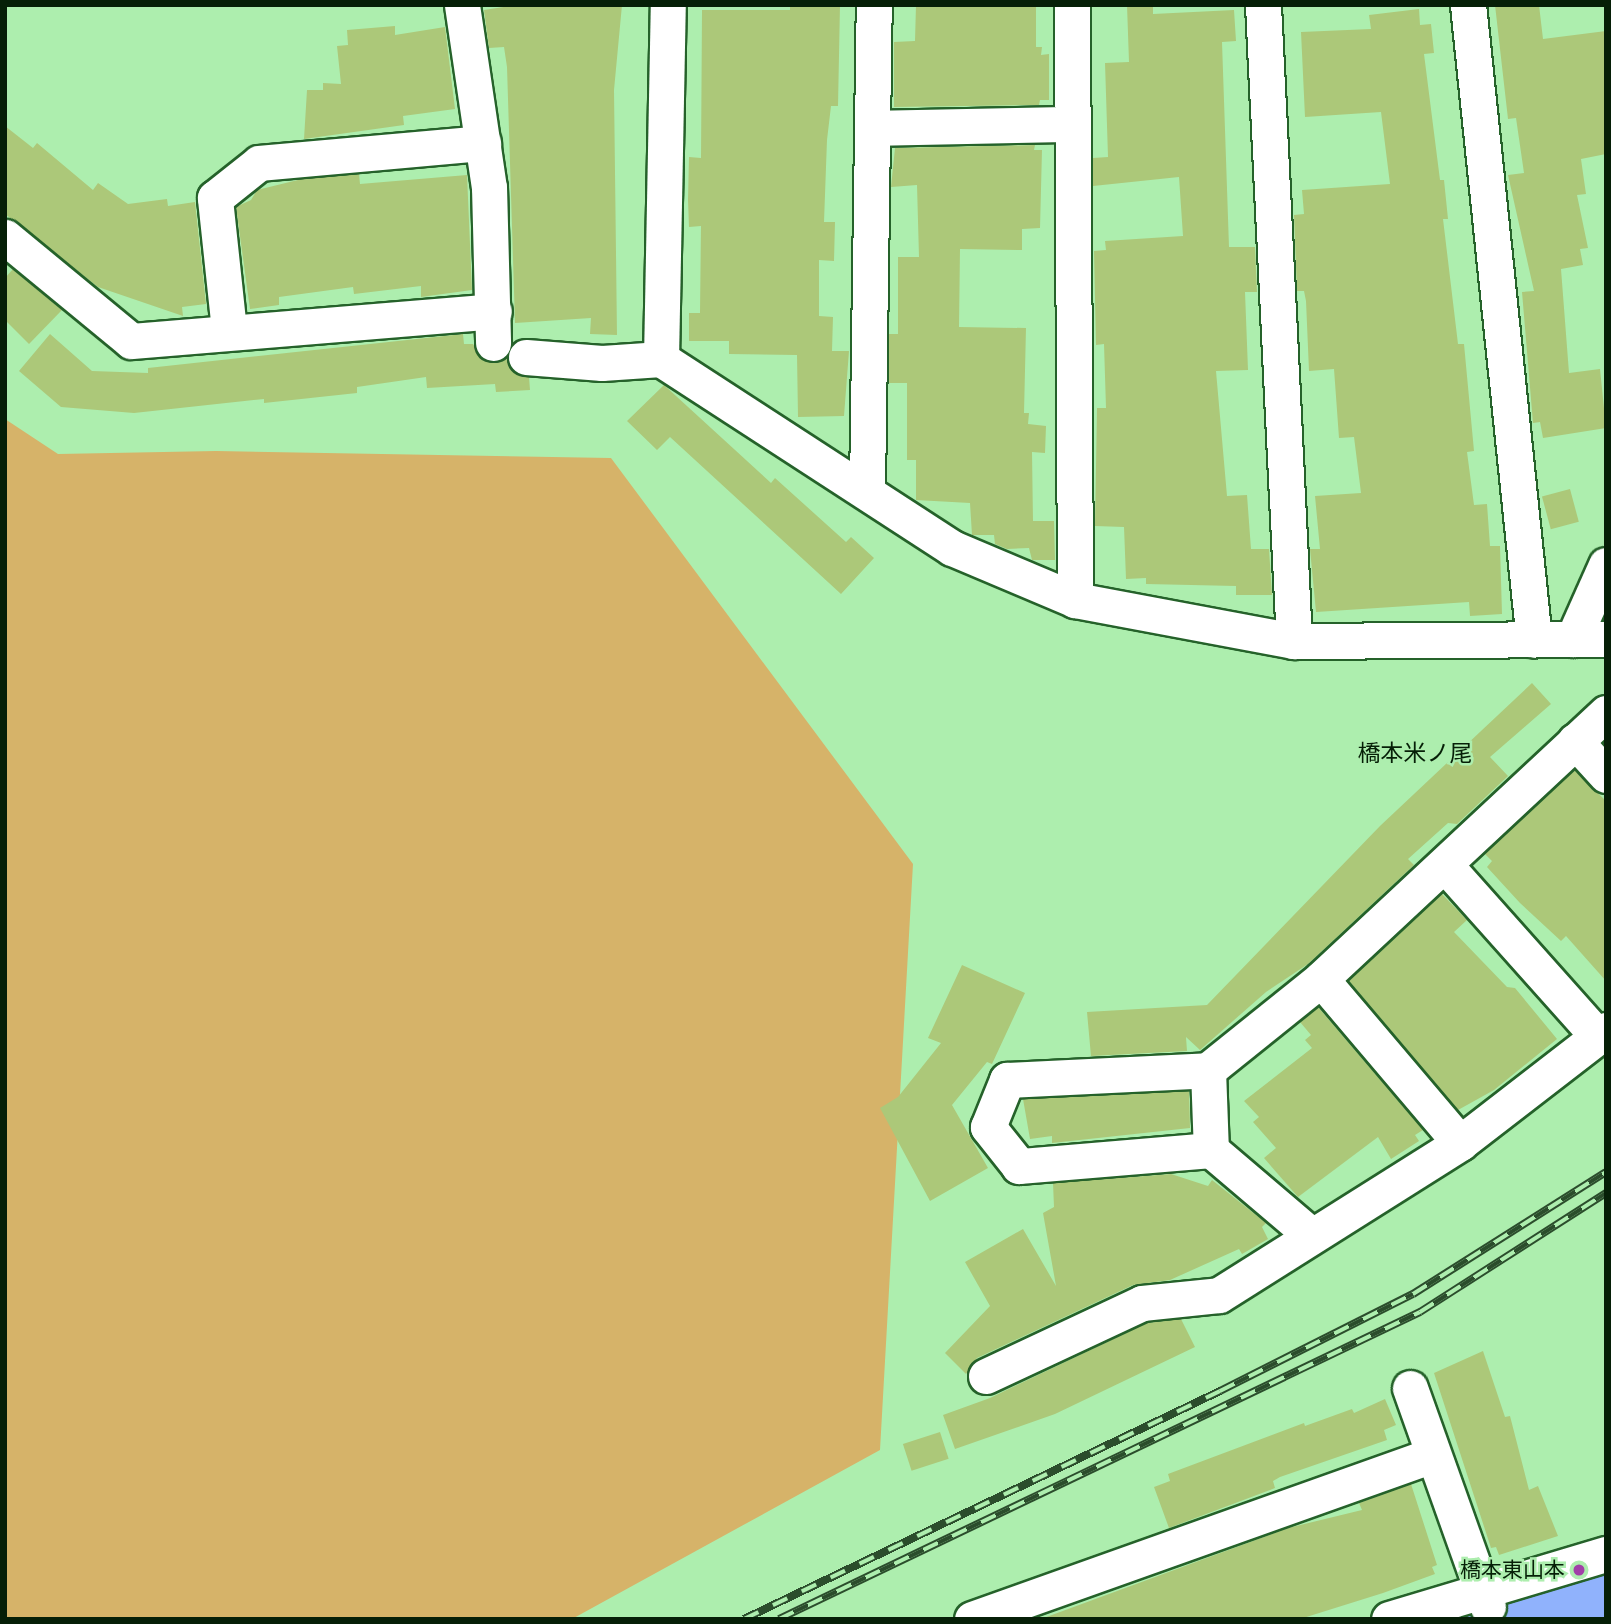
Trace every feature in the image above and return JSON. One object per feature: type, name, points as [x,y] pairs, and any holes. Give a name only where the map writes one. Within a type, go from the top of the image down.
[{"type":"street","points":[[5,237],[131,341],[229,330],[494,327],[483,143],[462,5]]},
{"type":"street","points":[[661,359],[668,5]]},
{"type":"street","points":[[867,489],[874,5]]},
{"type":"street","points":[[1072,5],[1075,600]]},
{"type":"street","points":[[1263,5],[1294,641]]},
{"type":"street","points":[[1468,5],[1534,640]]},
{"type":"street","points":[[873,128],[1072,124]]},
{"type":"street","points":[[229,330],[215,198],[259,163],[483,143]]},
{"type":"street","points":[[526,357],[602,363],[661,359],[867,489],[952,548],[1075,600],[1294,641],[1590,639],[1606,565]]},
{"type":"street","points":[[1311,1235],[1211,1150],[1018,1166],[988,1127],[1007,1080],[1208,1070],[1321,979],[1606,713]]},
{"type":"street","points":[[1575,741],[1606,775]]},
{"type":"street","points":[[986,1376],[1142,1303],[1219,1295],[1460,1143],[1602,1034],[1445,865]]},
{"type":"street","points":[[1321,979],[1460,1143]]},
{"type":"street","points":[[1208,1070],[1211,1150]]},
{"type":"street","points":[[1410,1388],[1485,1597]]},
{"type":"street","points":[[972,1619],[1433,1455]]},
{"type":"street","points":[[1389,1619],[1485,1597],[1606,1554]]},
{"type":"shaded area","points":[[5,419],[58,454],[216,451],[611,458],[913,864],[880,1450],[572,1619],[5,1619]]},
{"type":"building","points":[[517,5],[622,5],[614,90],[617,335],[590,334],[591,318],[515,323],[507,67],[504,47],[489,48],[484,10]]},
{"type":"building","points":[[790,5],[840,5],[838,106],[831,106],[824,222],[835,222],[834,261],[819,260],[819,316],[833,317],[832,351],[849,351],[844,416],[798,417],[797,355],[729,354],[729,341],[689,341],[689,313],[700,313],[701,226],[689,227],[688,200],[689,157],[701,158],[702,10],[790,10]]},
{"type":"building","points":[[916,5],[1036,5],[1036,47],[1042,47],[1041,55],[1049,54],[1049,100],[1040,100],[1039,105],[894,107],[894,42],[915,41]]},
{"type":"building","points":[[1127,5],[1153,5],[1153,14],[1234,10],[1236,41],[1222,42],[1229,247],[1255,247],[1257,292],[1245,292],[1248,370],[1216,371],[1227,496],[1247,495],[1251,549],[1269,549],[1272,595],[1236,595],[1236,586],[1146,584],[1146,578],[1126,579],[1124,527],[1095,526],[1097,408],[1106,408],[1104,344],[1096,345],[1094,251],[1106,250],[1105,241],[1183,236],[1179,177],[1093,186],[1093,158],[1108,157],[1105,63],[1129,62]]},
{"type":"building","points":[[1495,5],[1539,5],[1543,39],[1606,31],[1606,154],[1581,159],[1586,194],[1577,195],[1588,248],[1580,249],[1583,265],[1561,269],[1569,373],[1600,369],[1606,428],[1543,438],[1540,422],[1533,423],[1522,292],[1534,291],[1508,175],[1524,173],[1516,118],[1508,119]]},
{"type":"building","points":[[1419,9],[1420,25],[1431,24],[1434,53],[1424,54],[1440,180],[1444,180],[1448,219],[1443,219],[1458,344],[1464,344],[1474,451],[1467,452],[1474,505],[1487,504],[1490,546],[1500,546],[1502,614],[1470,616],[1469,602],[1316,612],[1310,549],[1320,549],[1315,496],[1361,493],[1354,437],[1339,438],[1334,369],[1309,371],[1306,301],[1304,291],[1297,291],[1294,215],[1304,214],[1302,190],[1390,184],[1381,112],[1305,117],[1301,32],[1371,29],[1369,15]]},
{"type":"building","points":[[395,26],[395,35],[445,27],[455,109],[403,116],[404,125],[304,139],[307,90],[323,90],[323,83],[341,84],[337,46],[348,45],[347,30]]},
{"type":"building","points":[[5,126],[33,148],[37,143],[93,190],[98,183],[128,204],[167,199],[168,206],[195,202],[206,304],[182,307],[183,316],[98,287],[5,214]]},
{"type":"building","points":[[1035,145],[1034,150],[1042,150],[1040,228],[1022,229],[1022,250],[960,249],[959,327],[1026,328],[1024,413],[1029,413],[1028,424],[1046,426],[1045,453],[1032,452],[1033,521],[1054,521],[1055,560],[1032,560],[1029,548],[1007,549],[995,544],[994,535],[972,535],[970,503],[916,500],[916,460],[907,460],[907,383],[889,383],[889,334],[898,334],[898,257],[919,257],[917,185],[891,187],[895,148]]},
{"type":"building","points":[[359,174],[360,184],[467,175],[472,290],[421,297],[421,286],[354,294],[353,287],[279,297],[279,305],[250,309],[236,207],[251,200],[257,190],[302,179]]},
{"type":"building","points":[[13,269],[62,310],[29,344],[5,320],[5,278]]},
{"type":"building","points":[[50,334],[92,371],[148,373],[148,368],[463,334],[464,344],[473,344],[483,360],[494,363],[506,357],[514,373],[529,377],[530,390],[496,392],[495,384],[427,388],[426,377],[357,387],[357,393],[264,403],[264,399],[134,413],[61,407],[19,371]]},
{"type":"building","points":[[664,385],[771,483],[775,478],[846,542],[851,537],[874,558],[841,594],[670,437],[657,450],[627,421]]},
{"type":"building","points":[[1570,489],[1579,522],[1551,529],[1542,497]]},
{"type":"building","points":[[1532,683],[1551,704],[1490,757],[1508,776],[1457,824],[1448,823],[1408,859],[1414,865],[1308,964],[1266,992],[1200,1050],[1186,1037],[1187,1051],[1091,1056],[1087,1012],[1207,1005],[1380,826]]},
{"type":"building","points":[[1574,770],[1606,801],[1606,981],[1566,936],[1561,941],[1520,903],[1487,867],[1492,861],[1485,854]]},
{"type":"building","points":[[1442,894],[1467,920],[1454,932],[1507,987],[1515,988],[1557,1039],[1494,1090],[1458,1110],[1349,981]]},
{"type":"building","points":[[962,965],[1025,993],[992,1064],[987,1062],[952,1105],[988,1168],[930,1201],[880,1108],[898,1097],[941,1043],[928,1038]]},
{"type":"building","points":[[1318,1007],[1423,1130],[1415,1135],[1419,1141],[1391,1159],[1378,1137],[1298,1197],[1264,1158],[1276,1148],[1253,1122],[1259,1117],[1244,1101],[1312,1048],[1305,1040],[1311,1035],[1300,1022]]},
{"type":"building","points":[[1189,1091],[1190,1128],[1052,1143],[1052,1136],[1030,1139],[1023,1099]]},
{"type":"building","points":[[1171,1174],[1208,1186],[1212,1180],[1266,1223],[1262,1227],[1268,1239],[1242,1254],[1239,1249],[1170,1280],[1133,1285],[977,1358],[966,1374],[945,1353],[990,1306],[965,1262],[1023,1229],[1056,1286],[1043,1213],[1054,1207],[1053,1183]]},
{"type":"building","points":[[1181,1319],[1195,1347],[1055,1414],[955,1449],[943,1415],[990,1398],[1147,1323]]},
{"type":"building","points":[[1483,1351],[1505,1417],[1510,1416],[1529,1490],[1538,1486],[1558,1536],[1499,1555],[1496,1547],[1491,1548],[1434,1373]]},
{"type":"building","points":[[1385,1399],[1396,1425],[1384,1430],[1387,1440],[1280,1477],[1273,1481],[1275,1488],[1169,1528],[1154,1487],[1170,1481],[1168,1474],[1304,1423],[1305,1426],[1352,1409],[1354,1413]]},
{"type":"building","points":[[940,1432],[949,1459],[912,1471],[903,1444]]},
{"type":"building","points":[[1411,1484],[1437,1565],[1432,1567],[1435,1574],[1383,1593],[1300,1619],[1041,1619],[1288,1528],[1362,1510],[1359,1503]]},
{"type":"waterway","points":[[1495,1619],[1606,1589]]},
{"type":"railway","points":[[744,1619],[1220,1391],[1413,1294],[1606,1172]]},
{"type":"railway","points":[[779,1619],[1420,1312],[1606,1193]]},
{"type":"place","name":"橋本東山本","points":[[1579,1570]]},
{"type":"district","name":"橋本米ノ尾","points":[[1415,754]]}]
